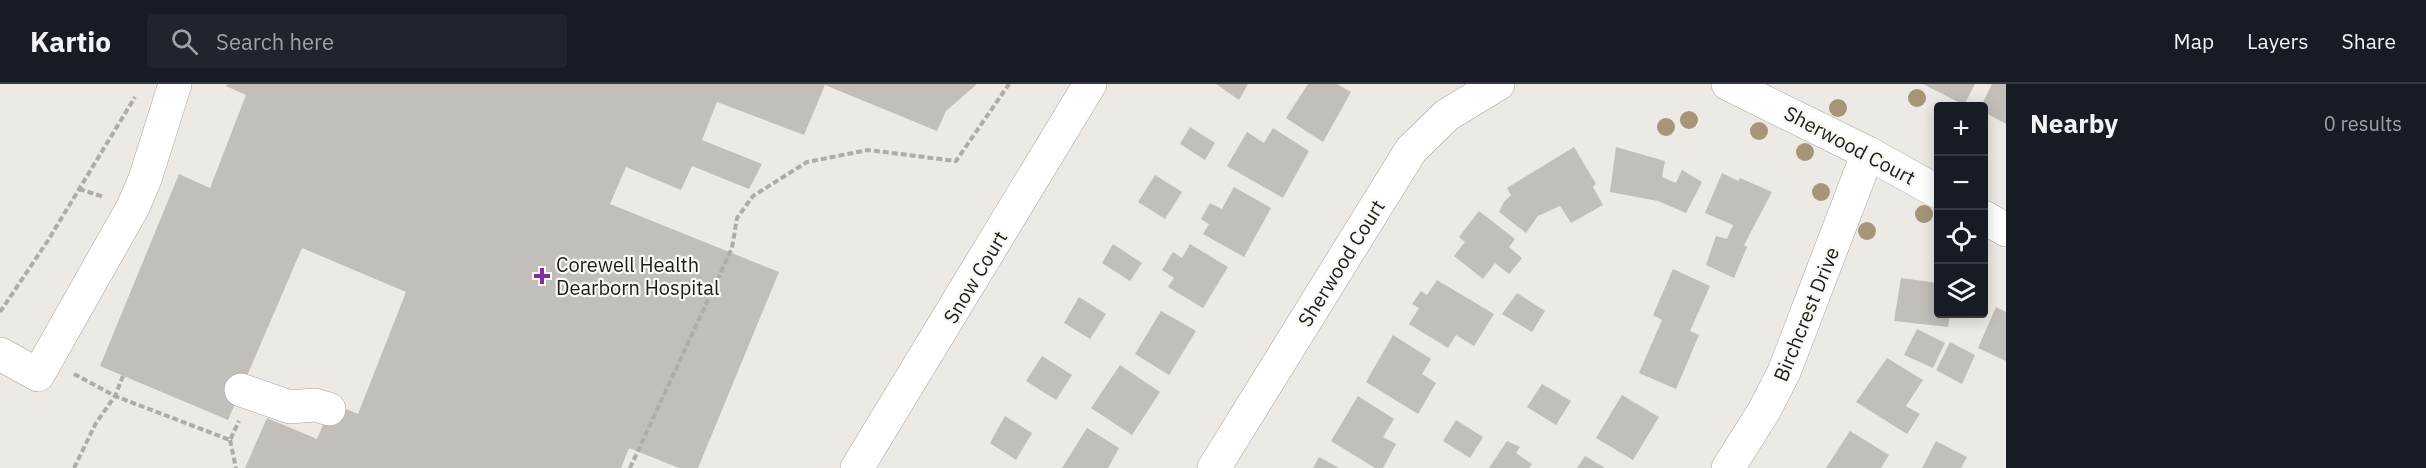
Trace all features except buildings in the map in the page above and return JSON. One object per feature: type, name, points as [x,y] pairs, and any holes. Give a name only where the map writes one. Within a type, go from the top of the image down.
[{"type":"street","points":[[0,354],[38,375],[133,207],[145,178],[175,84]]},
{"type":"street","name":"Snow Court","points":[[857,468],[1090,84]]},
{"type":"street","name":"Sherwood Court","points":[[1728,84],[1868,153],[1934,190]]},
{"type":"street","name":"Sherwood Court","points":[[1214,468],[1411,150],[1447,115],[1492,85]]},
{"type":"street","name":"Birchcrest Drive","points":[[1728,468],[1764,411],[1784,372],[1868,153]]},
{"type":"street","points":[[1988,220],[2006,230]]},
{"type":"street","points":[[246,392],[290,407],[315,405],[329,410]]},
{"type":"path","points":[[630,468],[732,248],[737,218],[753,196],[807,162],[848,153],[868,150],[956,161],[1009,84]]},
{"type":"path","points":[[0,312],[47,242],[137,94]]},
{"type":"path","points":[[64,369],[115,396],[230,440]]},
{"type":"path","points":[[74,468],[96,423],[115,396],[123,376]]},
{"type":"path","points":[[236,468],[230,440],[246,392]]},
{"type":"place","name":"Corewell Health Dearborn Hospital","points":[[542,276]]}]
